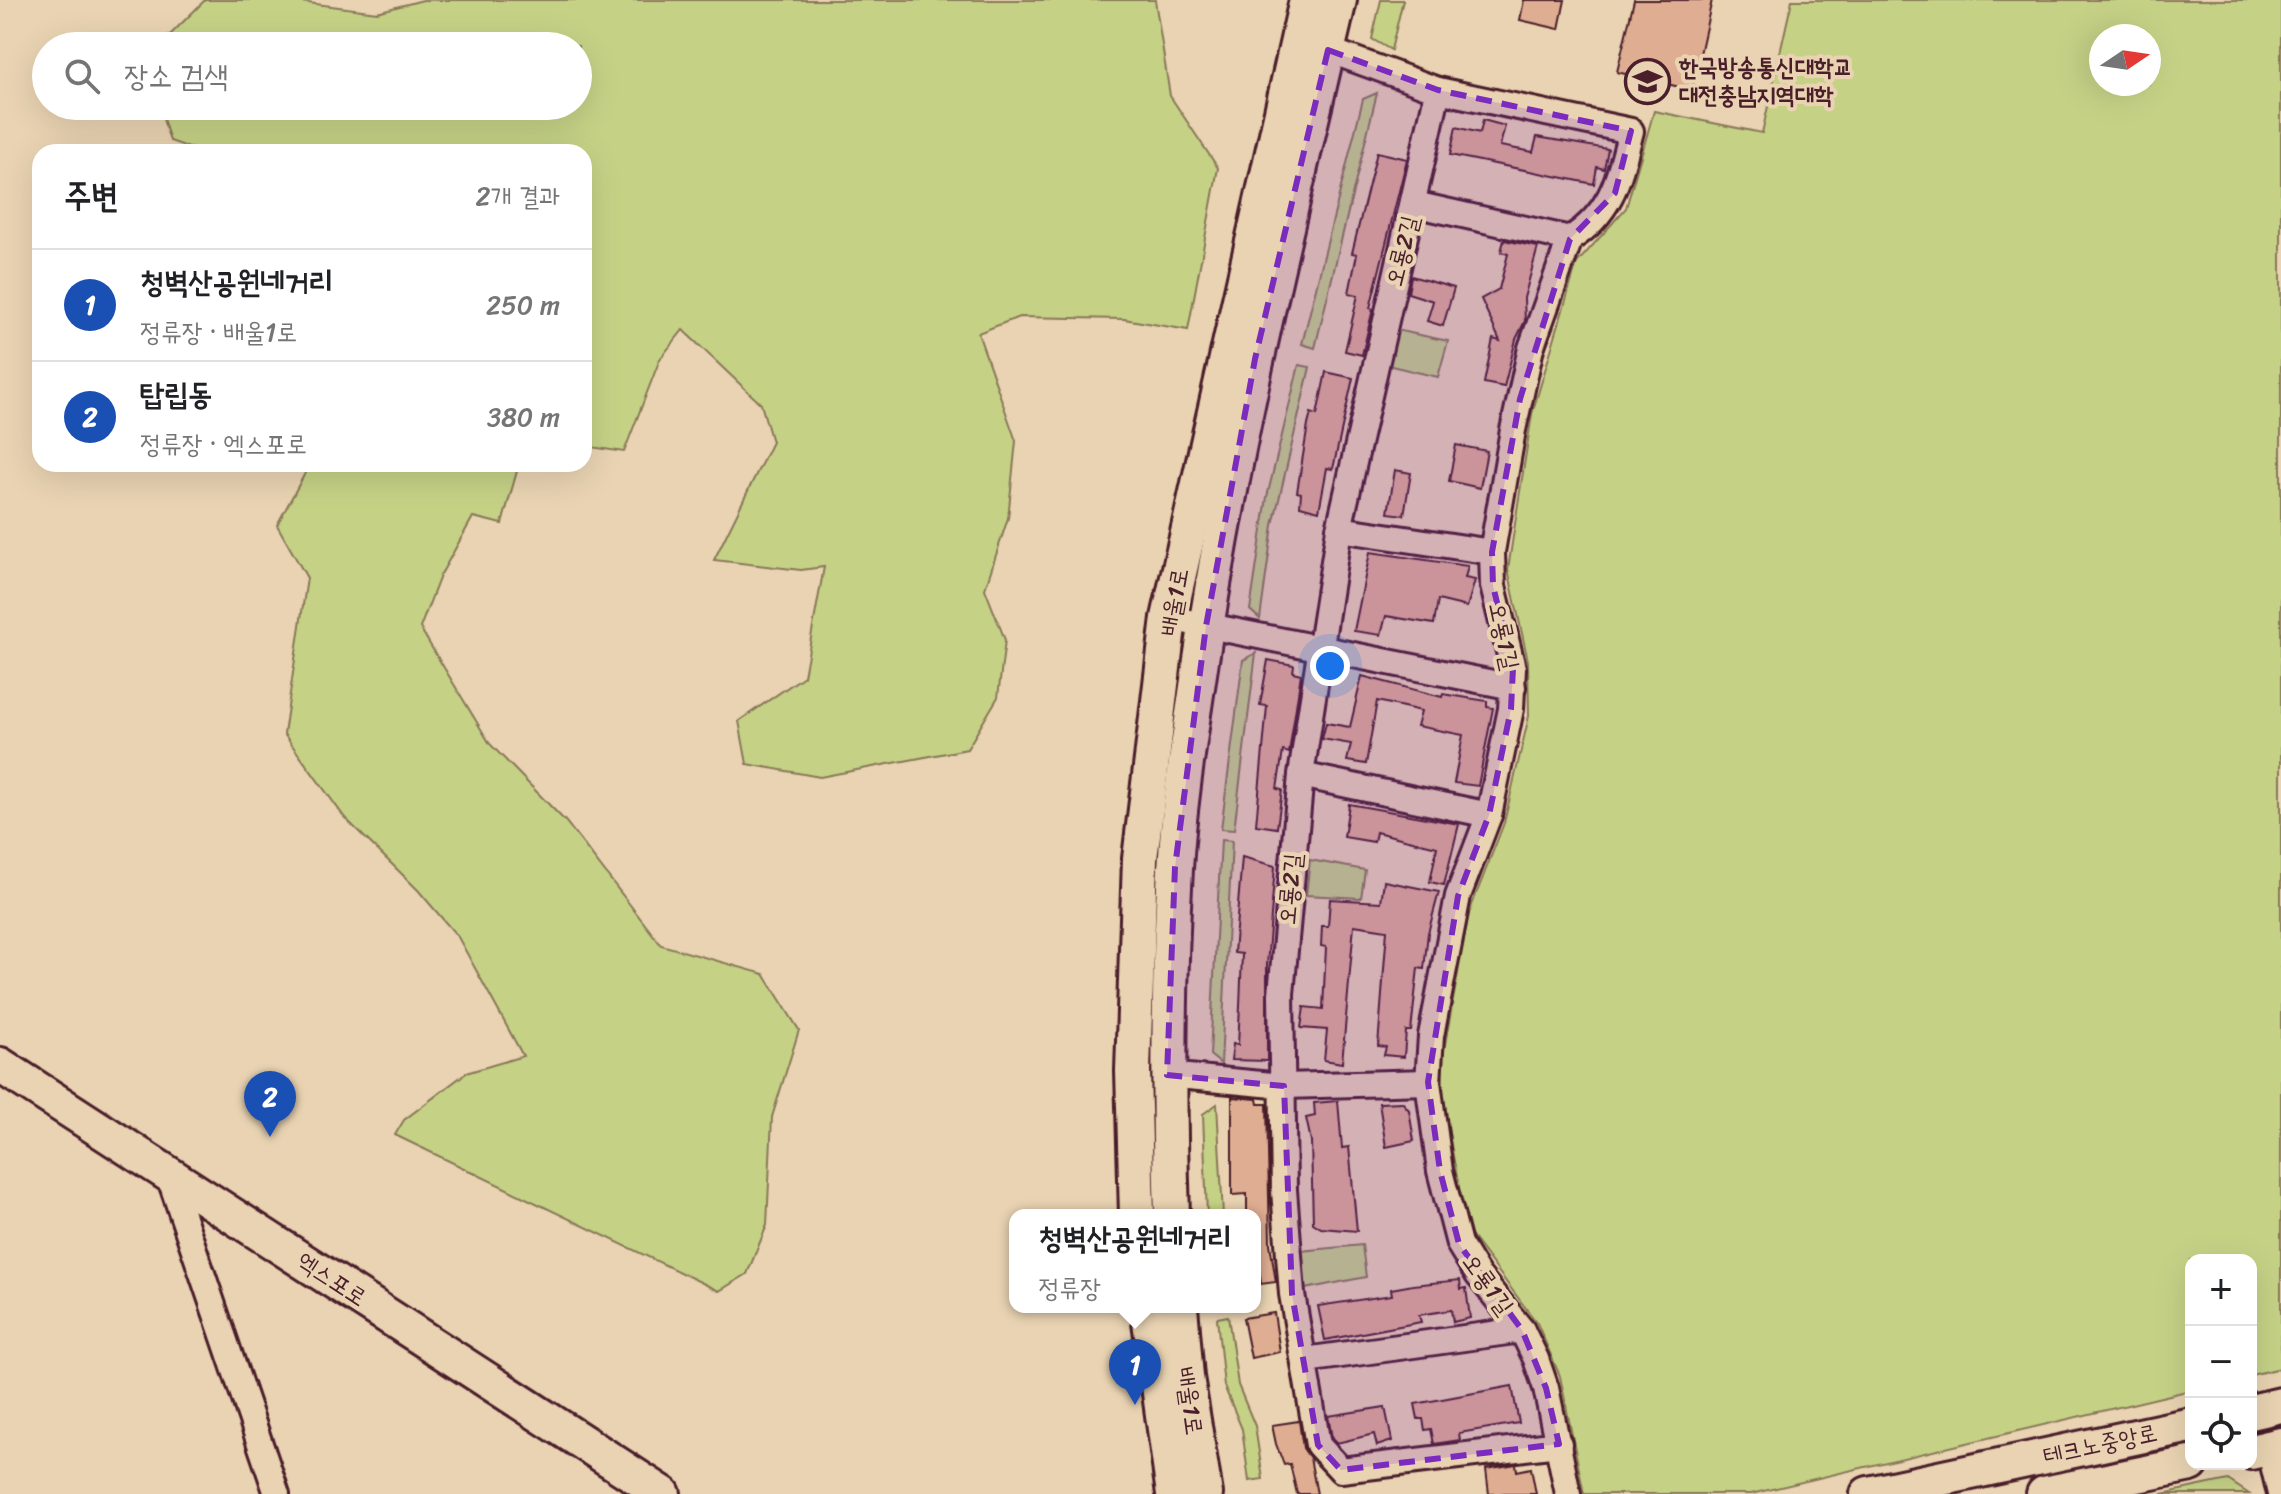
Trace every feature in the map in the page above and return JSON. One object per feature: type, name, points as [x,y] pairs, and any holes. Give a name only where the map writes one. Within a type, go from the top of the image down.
[{"type":"main road","name":"배울1로","points":[[1137,1209],[1133,1071],[1140,859],[1169,618],[1307,0]]},
{"type":"main road","name":"배울1로","points":[[1172,1209],[1167,1075],[1175,867],[1206,626],[1255,359],[1339,0]]},
{"type":"main road","name":"엑스포로","points":[[0,1065],[167,1170],[663,1494]]},
{"type":"main road","name":"배울1로","points":[[1149,1313],[1174,1494]]},
{"type":"main road","name":"배울1로","points":[[1181,1313],[1186,1377],[1205,1494]]},
{"type":"main road","points":[[2257,1411],[2281,1405]]},
{"type":"main road","name":"테크노중앙로","points":[[1868,1494],[2185,1426]]},
{"type":"main road","name":"테크노중앙로","points":[[2044,1494],[2185,1465]]},
{"type":"street","name":"오룡1길","points":[[1328,50],[1438,90],[1631,131],[1615,193],[1586,229],[1570,239],[1531,348],[1513,430],[1492,552],[1493,586],[1513,668],[1513,687],[1505,744],[1489,815],[1458,896],[1431,1036],[1428,1082],[1440,1171],[1459,1244],[1478,1275],[1522,1330],[1546,1388],[1568,1494]]},
{"type":"street","name":"오룡2길","points":[[1438,90],[1414,204],[1366,397],[1339,529],[1301,775],[1281,994],[1284,1190],[1292,1294],[1318,1445],[1341,1470],[1559,1444]]},
{"type":"street","points":[[1414,204],[1570,239]]},
{"type":"street","points":[[1339,529],[1492,552]]},
{"type":"street","points":[[1169,618],[1513,687]]},
{"type":"street","points":[[1301,775],[1489,815]]},
{"type":"street","points":[[1167,1075],[1284,1086],[1428,1082]]},
{"type":"street","points":[[167,1170],[277,1494]]},
{"type":"street","points":[[1305,1360],[1522,1330]]},
{"type":"street","points":[[2267,1448],[2280,1494]]},
{"type":"highlighted area","points":[[1328,50],[1438,90],[1631,131],[1615,193],[1570,239],[1520,399],[1492,552],[1493,586],[1513,668],[1511,709],[1489,815],[1458,896],[1428,1082],[1440,1171],[1459,1244],[1522,1330],[1546,1388],[1559,1444],[1341,1470],[1318,1445],[1292,1294],[1284,1086],[1167,1075],[1175,867],[1206,626],[1255,359]]},
{"type":"green space","points":[[205,0],[285,0],[377,12],[423,0],[1155,0],[1170,96],[1218,168],[1188,330],[1124,319],[1019,317],[978,333],[1016,441],[1008,518],[985,589],[1005,640],[998,697],[967,749],[820,777],[747,764],[739,721],[804,676],[824,567],[801,570],[714,560],[772,442],[761,404],[683,330],[660,359],[624,452],[592,447],[592,144],[179,144],[170,141],[163,120],[592,120],[592,32],[173,32]]},
{"type":"green space","points":[[1381,0],[1403,0],[1391,50],[1372,39]]},
{"type":"green space","points":[[1792,0],[2281,0],[2281,1368],[2257,1374],[2257,1254],[2185,1254],[2185,1391],[1751,1494],[1584,1494],[1560,1376],[1537,1323],[1467,1230],[1444,1108],[1442,1061],[1469,913],[1504,823],[1529,716],[1528,661],[1508,569],[1532,414],[1577,263],[1626,208],[1654,111],[1762,133]]},
{"type":"green space","points":[[1377,93],[1315,348],[1302,344],[1363,99]]},
{"type":"green space","points":[[1396,330],[1448,341],[1438,377],[1387,365]]},
{"type":"green space","points":[[1299,365],[1310,367],[1273,525],[1260,619],[1250,610],[1267,497]]},
{"type":"green space","points":[[306,472],[517,472],[502,524],[473,517],[440,576],[420,628],[490,744],[566,822],[661,945],[764,974],[799,1030],[772,1117],[767,1225],[747,1274],[719,1291],[395,1135],[404,1120],[466,1073],[523,1056],[458,937],[418,890],[345,818],[284,734],[307,578],[277,525]]},
{"type":"green space","points":[[1256,653],[1234,830],[1221,829],[1243,660]]},
{"type":"green space","points":[[1221,840],[1232,841],[1221,1064],[1210,1055]]},
{"type":"green space","points":[[1310,860],[1365,870],[1361,898],[1306,895]]},
{"type":"green space","points":[[1217,1104],[1223,1209],[1207,1209],[1203,1114]]},
{"type":"green space","points":[[1362,1245],[1366,1277],[1305,1289],[1300,1251]]},
{"type":"green space","points":[[1228,1316],[1238,1385],[1255,1426],[1263,1479],[1249,1481],[1242,1429],[1224,1386],[1217,1318]]},
{"type":"green space","points":[[2228,1480],[2249,1494],[2162,1494]]},
{"type":"building","points":[[1524,0],[1565,0],[1559,29],[1520,20]]},
{"type":"building","points":[[1634,0],[1712,0],[1692,90],[1617,72]]},
{"type":"building","points":[[1483,120],[1505,126],[1500,146],[1533,152],[1537,137],[1608,149],[1604,169],[1597,167],[1594,184],[1450,155],[1456,127],[1480,133]]},
{"type":"building","points":[[1377,152],[1407,159],[1370,308],[1373,309],[1362,355],[1345,351],[1358,295],[1349,293],[1357,254],[1352,253]]},
{"type":"building","points":[[1504,240],[1538,247],[1524,298],[1525,321],[1516,339],[1504,387],[1484,383],[1493,339],[1500,341],[1481,299],[1499,289],[1508,254],[1501,252]]},
{"type":"building","points":[[1411,276],[1454,288],[1443,326],[1427,321],[1433,301],[1408,293]]},
{"type":"building","points":[[1326,372],[1353,378],[1333,469],[1327,468],[1319,511],[1300,506],[1301,493],[1297,492],[1308,425],[1311,413],[1317,415]]},
{"type":"building","points":[[1456,445],[1487,451],[1480,488],[1449,481]]},
{"type":"building","points":[[1395,470],[1411,473],[1404,515],[1388,513]]},
{"type":"building","points":[[1370,552],[1468,566],[1465,578],[1475,580],[1467,607],[1438,600],[1434,624],[1386,616],[1381,635],[1354,631]]},
{"type":"building","points":[[1268,660],[1294,665],[1293,672],[1301,674],[1289,753],[1283,751],[1277,789],[1282,790],[1277,828],[1256,825],[1267,706],[1260,705]]},
{"type":"building","points":[[1362,676],[1442,697],[1443,694],[1487,701],[1487,707],[1493,708],[1478,786],[1454,783],[1463,735],[1417,726],[1421,711],[1377,701],[1366,764],[1347,761],[1351,744],[1322,739],[1326,723],[1350,727]]},
{"type":"building","points":[[1349,804],[1459,824],[1444,885],[1430,882],[1437,847],[1376,832],[1374,842],[1344,837]]},
{"type":"building","points":[[1242,857],[1275,866],[1267,965],[1267,1061],[1231,1060],[1233,1044],[1238,1045],[1242,954],[1234,953]]},
{"type":"building","points":[[1384,881],[1439,892],[1428,933],[1424,969],[1418,968],[1411,1031],[1406,1031],[1404,1057],[1384,1055],[1386,1047],[1378,1046],[1387,930],[1354,925],[1342,1063],[1324,1060],[1327,1030],[1301,1028],[1304,1007],[1323,1009],[1326,947],[1321,946],[1322,926],[1328,926],[1330,899],[1381,902]]},
{"type":"building","points":[[1232,1097],[1257,1099],[1258,1104],[1267,1104],[1270,1244],[1276,1282],[1261,1284],[1261,1209],[1247,1209],[1247,1194],[1232,1195]]},
{"type":"building","points":[[1338,1101],[1342,1148],[1349,1147],[1357,1231],[1321,1228],[1313,1223],[1311,1141],[1306,1118],[1315,1116],[1314,1103]]},
{"type":"building","points":[[1402,1102],[1409,1110],[1414,1141],[1386,1147],[1379,1103]]},
{"type":"building","points":[[1460,1280],[1461,1289],[1466,1288],[1470,1318],[1453,1322],[1451,1310],[1419,1315],[1421,1322],[1325,1340],[1318,1306],[1392,1295],[1391,1289]]},
{"type":"building","points":[[1274,1313],[1280,1352],[1251,1358],[1243,1318]]},
{"type":"building","points":[[1512,1386],[1519,1423],[1459,1433],[1460,1440],[1434,1444],[1431,1429],[1425,1430],[1423,1419],[1418,1419],[1415,1404]]},
{"type":"building","points":[[1385,1407],[1392,1441],[1377,1446],[1374,1434],[1337,1443],[1332,1438],[1328,1416]]},
{"type":"building","points":[[1299,1421],[1303,1448],[1310,1458],[1317,1494],[1297,1494],[1290,1464],[1284,1465],[1276,1444],[1272,1425]]},
{"type":"building","points":[[1516,1464],[1517,1471],[1531,1468],[1536,1494],[1489,1494],[1486,1469]]},
{"type":"place","name":"한국방송통신대학교 대전충남지역대학","points":[[1648,81]]},
{"type":"place","name":"탑립동","points":[[270,1137]]},
{"type":"place","name":"청벽산공원네거리","points":[[1135,1405]]}]
